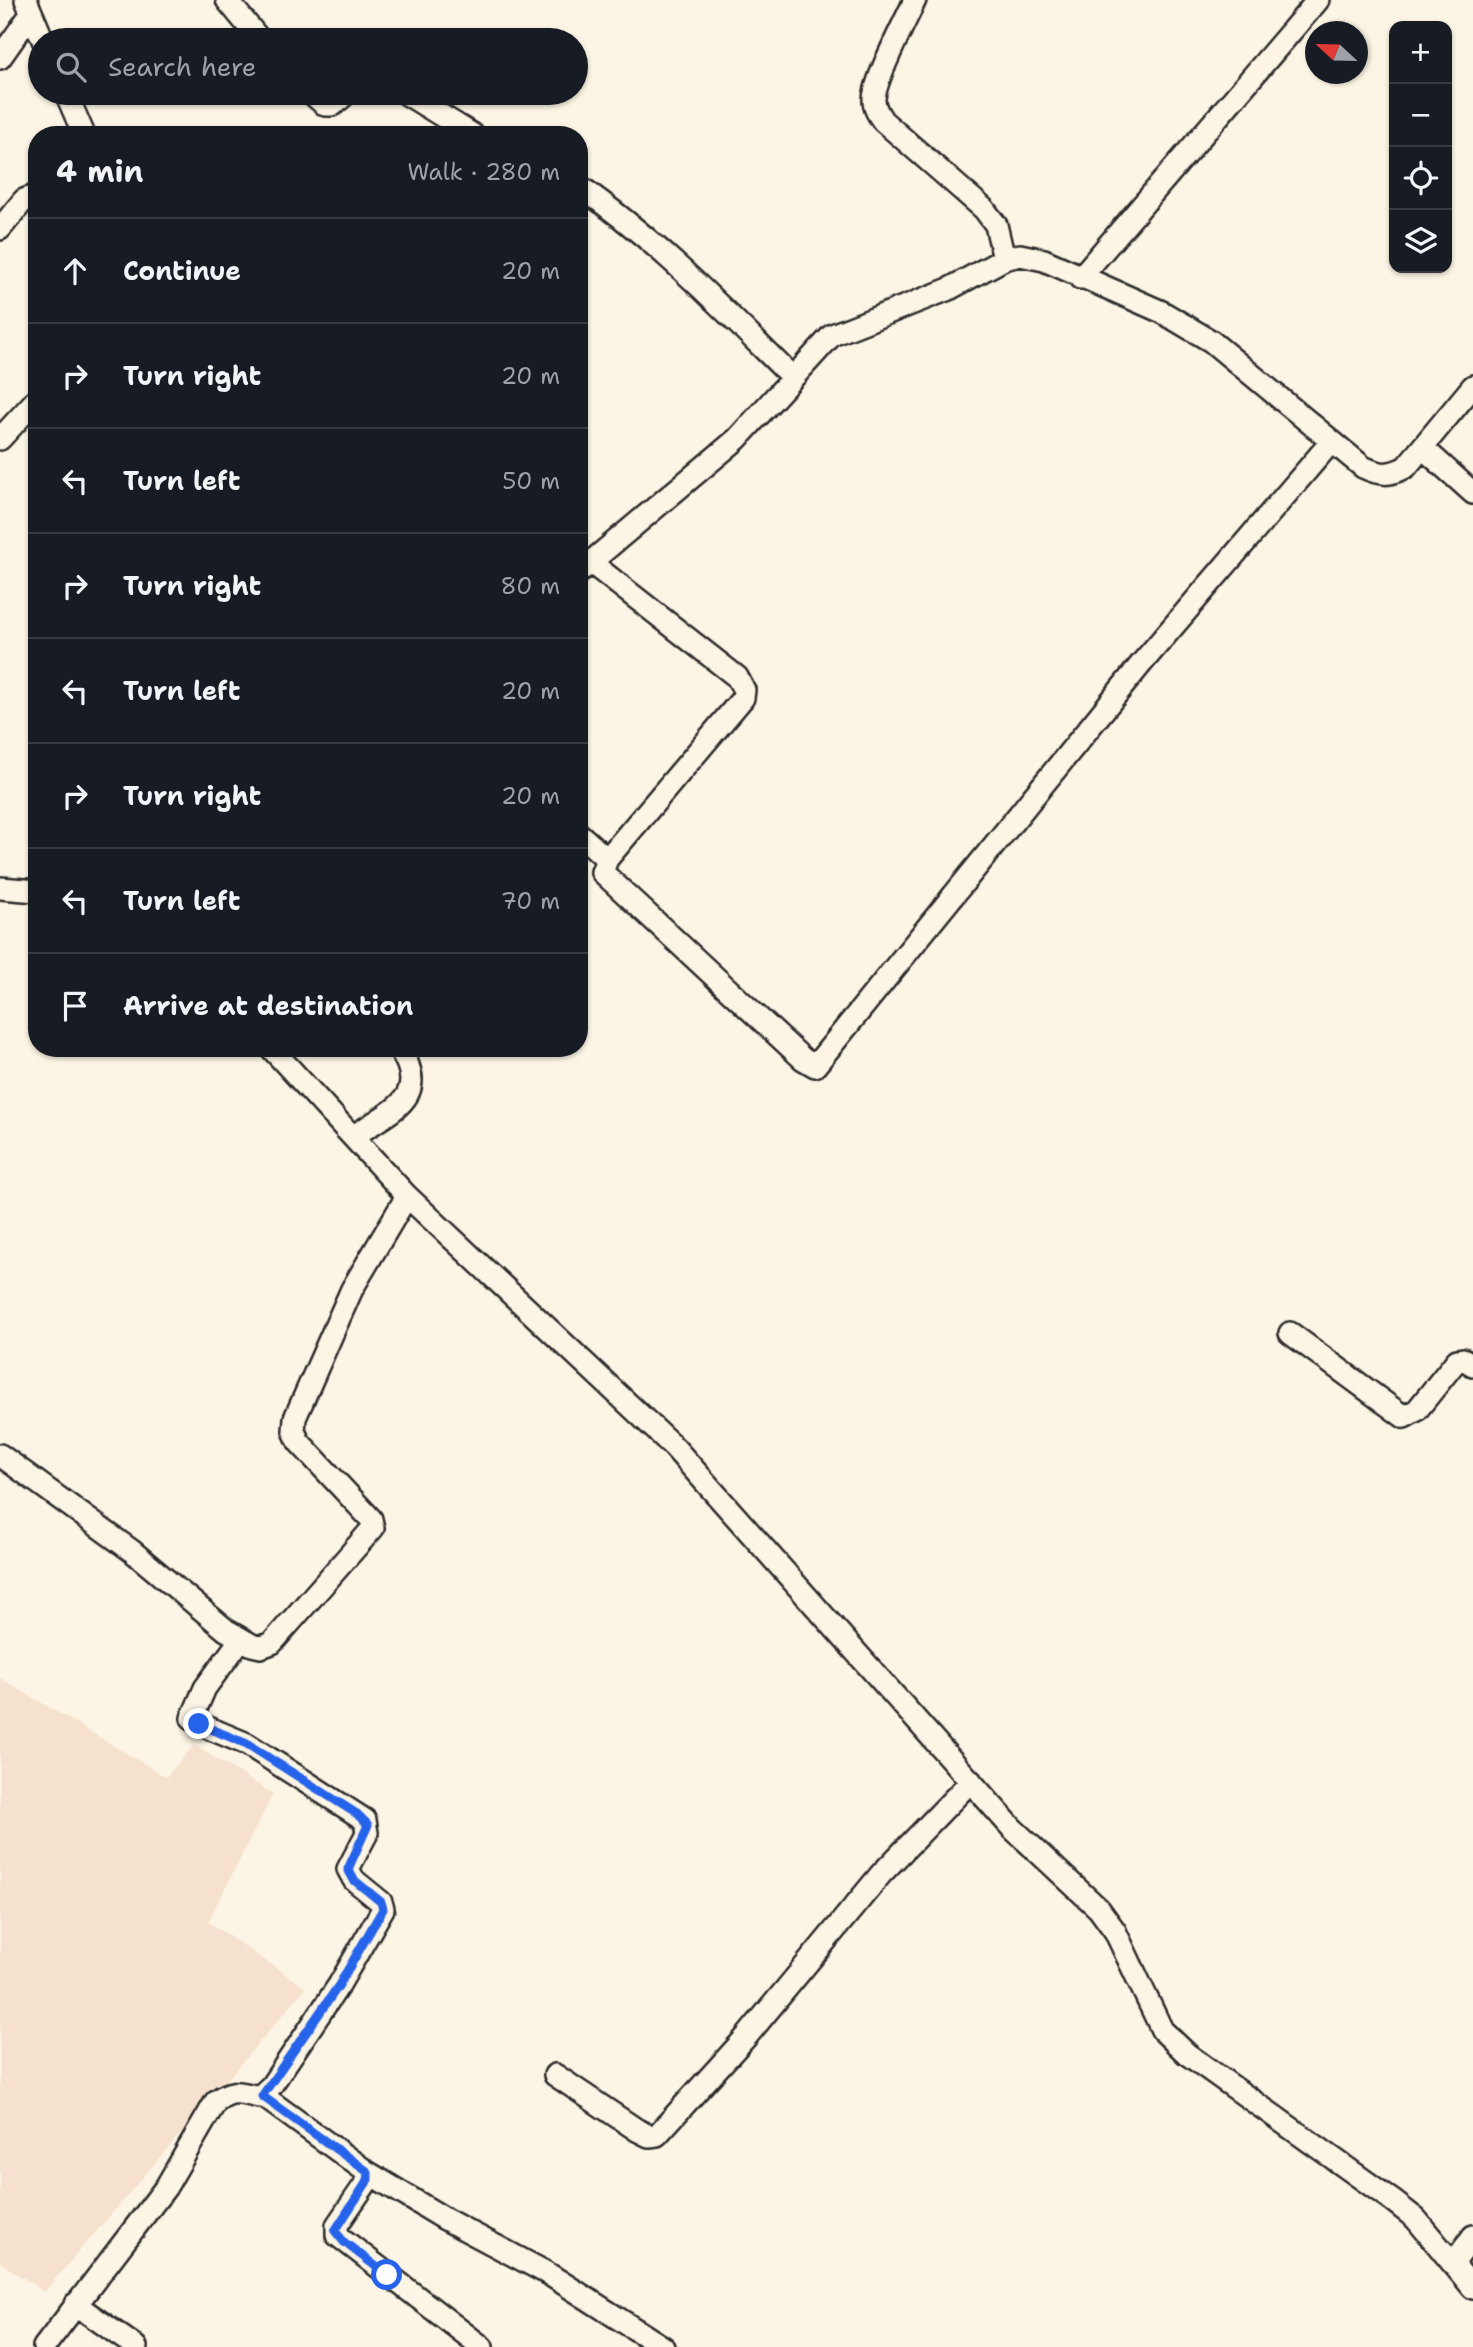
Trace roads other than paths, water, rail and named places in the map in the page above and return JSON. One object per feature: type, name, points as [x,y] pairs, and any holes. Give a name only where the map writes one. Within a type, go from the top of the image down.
[{"type":"street","points":[[226,0],[250,28]]},
{"type":"street","points":[[915,0],[878,84],[874,98],[876,110],[883,121],[984,209],[999,232],[1004,259]]},
{"type":"street","points":[[1080,278],[1318,0]]},
{"type":"street","points":[[29,7],[38,28]]},
{"type":"street","points":[[0,58],[29,7]]},
{"type":"street","points":[[71,105],[80,126]]},
{"type":"street","points":[[424,105],[458,126]]},
{"type":"street","points":[[588,192],[614,210],[663,254],[793,378]]},
{"type":"street","points":[[0,229],[28,198]]},
{"type":"street","points":[[588,564],[737,439],[832,335],[950,289],[1004,259],[1020,255],[1031,256],[1188,326],[1211,341],[1363,467],[1378,474],[1392,474],[1406,467],[1473,386]]},
{"type":"street","points":[[0,439],[28,409]]},
{"type":"street","points":[[588,569],[737,677],[744,690],[743,698],[607,859],[602,866],[607,878],[720,979],[803,1059],[815,1066],[1141,664],[1331,442]]},
{"type":"street","points":[[1423,448],[1473,493]]},
{"type":"street","points":[[588,842],[607,859]]},
{"type":"street","points":[[0,888],[28,890]]},
{"type":"street","points":[[279,1057],[407,1196],[674,1447],[1012,1828],[1099,1909],[1115,1931],[1162,2030],[1187,2054],[1416,2219],[1473,2288]]},
{"type":"street","points":[[354,1136],[401,1103],[409,1093],[414,1082],[404,1057]]},
{"type":"street","points":[[0,1455],[132,1551],[241,1639],[261,1647],[272,1643],[373,1528],[371,1519],[299,1442],[294,1431],[295,1418],[352,1289],[407,1196]]},
{"type":"street","points":[[1290,1333],[1404,1417],[1417,1410],[1457,1360],[1463,1359],[1473,1365]]},
{"type":"street","points":[[241,1639],[205,1688],[193,1712],[194,1721],[247,1744],[365,1820],[367,1833],[348,1869],[354,1880],[381,1902],[383,1909],[339,1985],[262,2096]]},
{"type":"street","points":[[555,2075],[637,2130],[649,2136],[657,2134],[747,2036],[881,1874],[971,1781]]},
{"type":"street","points":[[44,2347],[166,2187],[216,2101],[228,2092],[239,2091],[262,2096],[368,2172],[454,2224],[547,2273],[663,2347]]},
{"type":"street","points":[[368,2172],[368,2180],[337,2225],[337,2235],[482,2347]]},
{"type":"street","points":[[1452,2264],[1473,2236]]},
{"type":"street","points":[[75,2304],[136,2347]]}]
